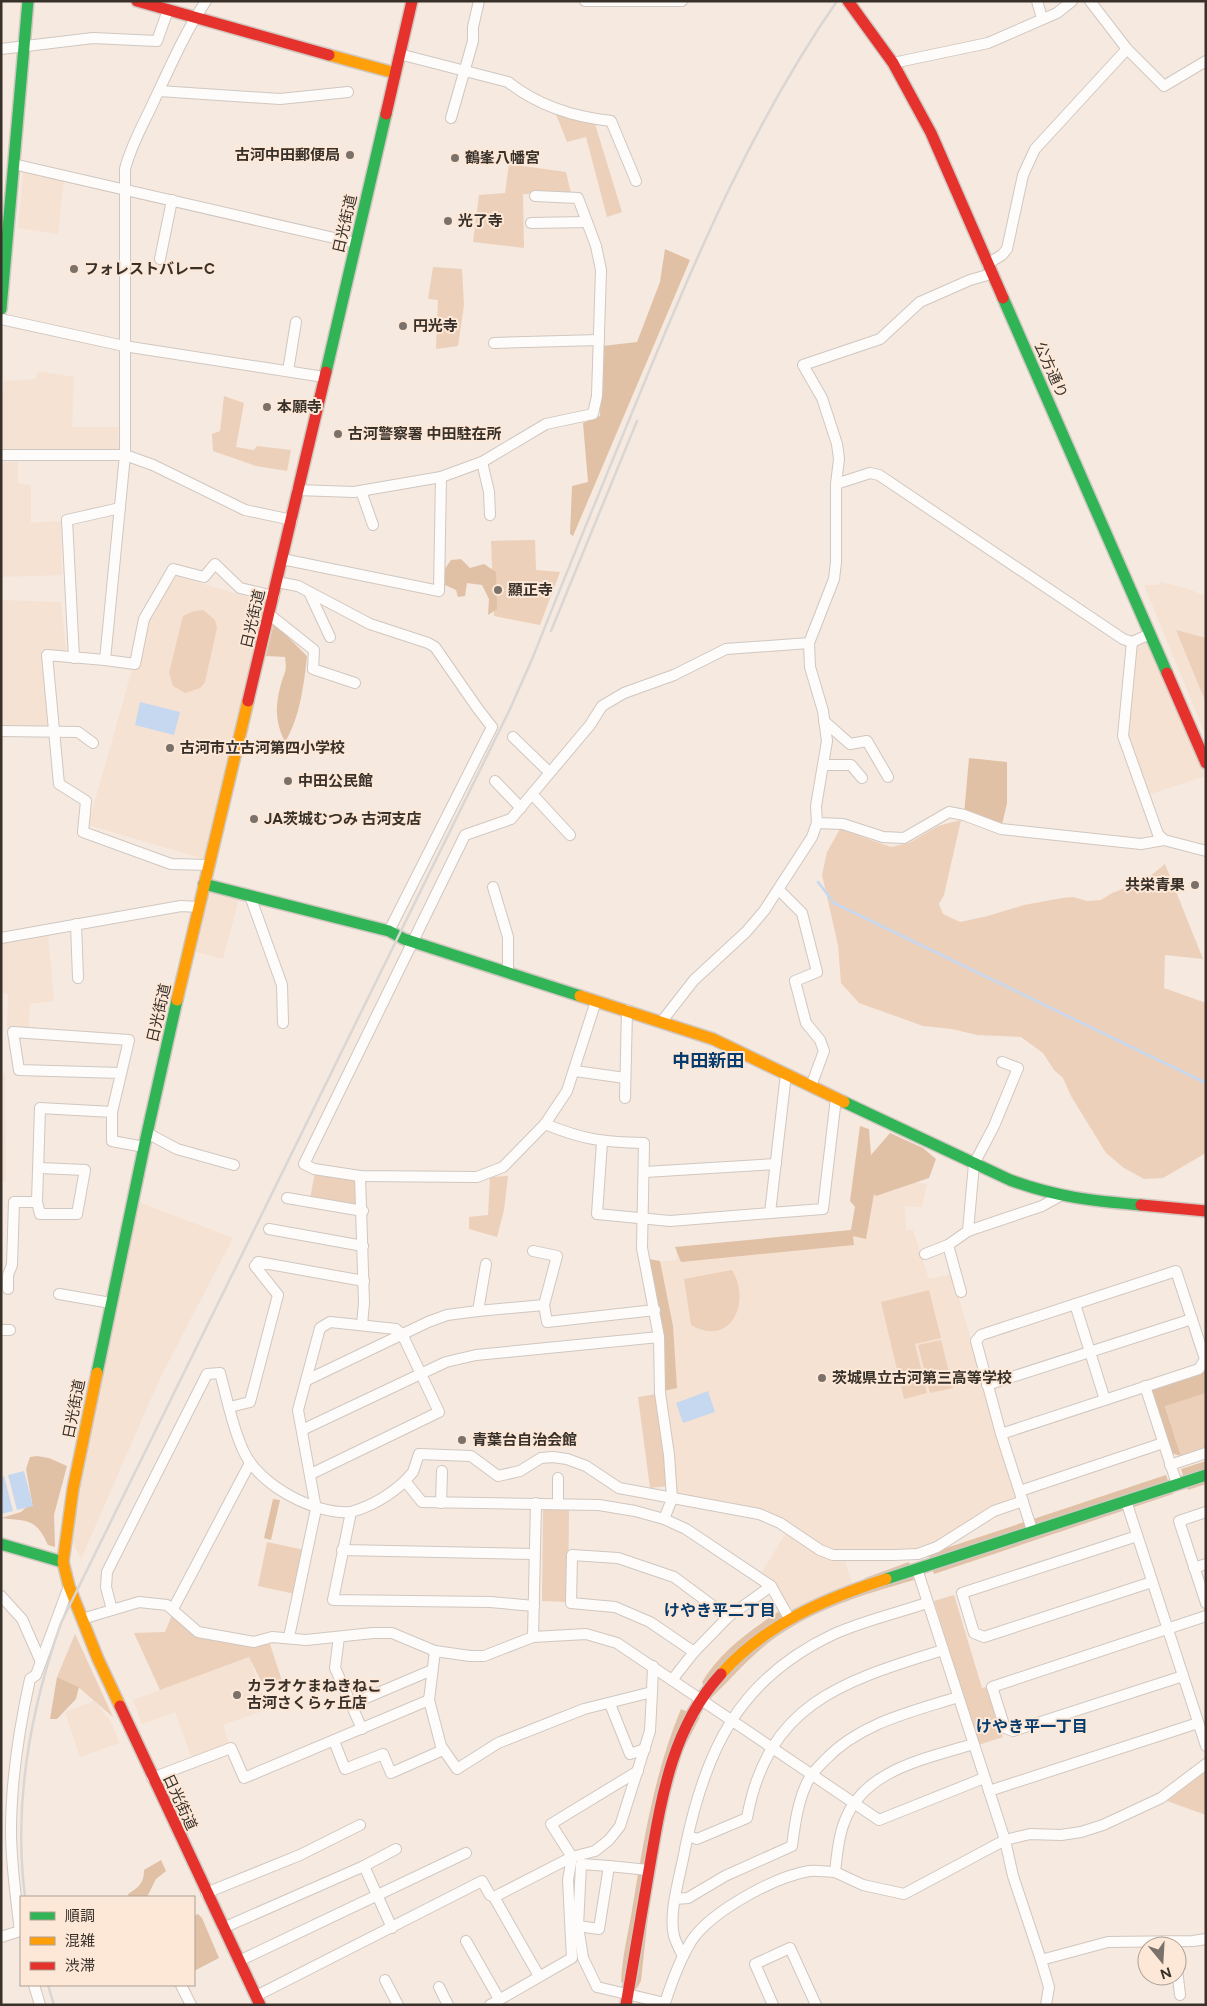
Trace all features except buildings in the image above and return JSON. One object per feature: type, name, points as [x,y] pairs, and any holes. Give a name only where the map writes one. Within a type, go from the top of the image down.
[{"type":"main road","points":[[1,308],[28,1]]},
{"type":"main road","points":[[137,1],[395,73]]},
{"type":"main road","name":"日光街道","points":[[258,2000],[152,1778],[82,1620],[69,1586],[63,1562],[73,1489],[147,1133],[204,884],[270,615],[412,1]]},
{"type":"main road","name":"公方通り","points":[[848,1],[893,63],[931,133],[1206,763]]},
{"type":"main road","points":[[204,884],[389,932],[413,942],[713,1039],[1010,1180],[1079,1200],[1206,1211]]},
{"type":"main road","points":[[626,2000],[662,1796],[672,1762],[700,1700],[736,1658],[761,1637],[789,1618],[838,1594],[1206,1475]]},
{"type":"main road","points":[[1,1544],[63,1562]]},
{"type":"street","points":[[105,660],[125,455],[126,169],[129,154],[159,91],[195,18],[206,1]]},
{"type":"street","points":[[451,118],[462,75],[466,72],[474,41],[473,27],[479,1]]},
{"type":"street","points":[[586,1],[682,1]]},
{"type":"street","points":[[1037,1],[1042,18]]},
{"type":"street","points":[[893,63],[988,43],[1057,13],[1072,1]]},
{"type":"street","points":[[1090,1],[1127,49],[1164,86],[1206,61]]},
{"type":"street","points":[[1,49],[93,38],[157,41],[168,10]]},
{"type":"street","points":[[662,1021],[694,980],[746,932],[779,890],[812,838],[817,822],[816,806],[827,741],[824,721],[810,667],[809,643],[834,579],[836,562],[836,484],[839,459],[837,444],[822,398],[803,365],[880,339],[920,302],[970,280],[989,269],[1007,249],[1023,175],[1035,149],[1127,49]]},
{"type":"street","points":[[399,54],[508,82],[520,92],[551,107],[591,119],[610,121],[636,181]]},
{"type":"street","points":[[159,91],[280,99],[348,92]]},
{"type":"street","points":[[14,164],[356,243]]},
{"type":"street","points":[[298,490],[361,491],[441,478],[482,462],[546,424],[593,414],[596,396],[599,340],[600,270],[596,246],[578,198],[535,196]]},
{"type":"street","points":[[160,259],[172,200]]},
{"type":"street","points":[[531,223],[587,222]]},
{"type":"street","points":[[1,319],[124,346],[324,377]]},
{"type":"street","points":[[288,371],[296,322]]},
{"type":"street","points":[[494,343],[599,340]]},
{"type":"street","points":[[1,456],[125,455],[245,510],[292,520]]},
{"type":"street","points":[[482,462],[489,492],[490,515]]},
{"type":"street","points":[[836,484],[870,473],[879,475],[1123,639],[1132,642],[1150,634]]},
{"type":"street","points":[[282,559],[439,590],[441,478]]},
{"type":"street","points":[[361,491],[373,525]]},
{"type":"street","points":[[74,658],[67,520],[120,508]]},
{"type":"street","points":[[209,865],[171,864],[83,832],[86,801],[59,784],[46,655],[135,664],[144,619],[173,569],[204,577],[215,564],[240,588],[274,596]]},
{"type":"street","points":[[277,582],[298,586],[370,624],[435,647],[478,710],[492,726],[389,932]]},
{"type":"street","points":[[309,592],[330,638]]},
{"type":"street","points":[[270,615],[314,650],[313,669],[355,683]]},
{"type":"street","points":[[1132,642],[1123,736],[1158,834],[1164,840]]},
{"type":"street","points":[[596,1001],[567,1091],[545,1124],[503,1167],[492,1173],[477,1177],[360,1176],[314,1169],[304,1164],[465,836],[511,819],[590,725],[602,706],[624,693],[674,675],[726,649],[809,643]]},
{"type":"street","points":[[824,721],[850,744],[866,741],[888,777]]},
{"type":"street","points":[[1,731],[54,730],[78,732],[94,743]]},
{"type":"street","points":[[513,737],[549,772]]},
{"type":"street","points":[[824,765],[851,765],[862,778]]},
{"type":"street","points":[[495,780],[521,808]]},
{"type":"street","points":[[532,794],[570,835]]},
{"type":"street","points":[[817,822],[843,824],[883,837],[904,838],[948,812],[964,815],[983,824],[1001,829],[1141,844],[1164,840],[1206,851]]},
{"type":"street","points":[[493,886],[508,937],[508,972]]},
{"type":"street","points":[[779,890],[802,913],[817,972],[795,981],[806,1023],[820,1040],[824,1051],[811,1086]]},
{"type":"street","points":[[250,896],[282,985],[283,1023]]},
{"type":"street","points":[[1,938],[181,906],[199,907]]},
{"type":"street","points":[[76,924],[78,978]]},
{"type":"street","points":[[625,1098],[627,1010]]},
{"type":"street","points":[[122,1073],[19,1070],[13,1032],[129,1040],[122,1073],[112,1112],[112,1141],[144,1147]]},
{"type":"street","points":[[968,1232],[974,1164],[1002,1109],[1018,1068],[1002,1062]]},
{"type":"street","points":[[575,1071],[625,1078]]},
{"type":"street","points":[[770,1213],[786,1074]]},
{"type":"street","points":[[602,1142],[597,1214],[670,1221],[824,1209],[836,1098]]},
{"type":"street","points":[[40,1168],[85,1170],[76,1214],[40,1214],[37,1202],[40,1168],[40,1108],[112,1112]]},
{"type":"street","points":[[545,1124],[580,1138],[602,1142],[644,1144],[645,1172],[642,1248],[659,1337],[660,1393],[669,1455],[672,1499],[664,1519]]},
{"type":"street","points":[[147,1133],[177,1149],[234,1165]]},
{"type":"street","points":[[645,1172],[776,1164]]},
{"type":"street","points":[[360,1176],[363,1211],[364,1281],[362,1325]]},
{"type":"street","points":[[926,1254],[948,1246],[968,1232],[1042,1206],[1060,1196]]},
{"type":"street","points":[[287,1198],[363,1211]]},
{"type":"street","points":[[8,1289],[8,1275],[12,1265],[14,1202],[37,1202]]},
{"type":"street","points":[[269,1229],[363,1246]]},
{"type":"street","points":[[948,1246],[961,1292]]},
{"type":"street","points":[[533,1251],[557,1256],[544,1305],[547,1322],[655,1310]]},
{"type":"street","points":[[230,1407],[250,1402],[278,1295],[256,1266],[258,1262],[364,1281]]},
{"type":"street","points":[[478,1311],[486,1264]]},
{"type":"street","points":[[1001,1434],[1200,1369],[1205,1359],[1202,1340],[1192,1320],[1176,1271],[981,1335],[976,1342],[1001,1434],[1032,1530]]},
{"type":"street","points":[[59,1294],[111,1303]]},
{"type":"street","points":[[1075,1304],[1105,1400]]},
{"type":"street","points":[[307,1380],[402,1334],[447,1315],[544,1305]]},
{"type":"street","points":[[988,1385],[1192,1320]]},
{"type":"street","points":[[289,1637],[316,1509],[298,1410],[320,1328],[330,1322],[396,1329],[402,1334],[439,1412],[311,1474]]},
{"type":"street","points":[[302,1430],[420,1373],[446,1362],[476,1354],[659,1337]]},
{"type":"street","points":[[112,1610],[106,1586],[107,1572],[207,1374],[220,1373],[242,1450],[250,1463],[273,1483],[304,1504],[316,1509],[338,1513],[365,1508],[390,1494],[405,1481],[413,1472],[419,1454],[470,1456],[498,1476],[520,1471],[541,1458],[553,1457],[567,1459],[586,1466],[619,1488],[759,1514],[780,1523],[820,1550],[834,1555],[918,1554],[937,1547],[1021,1496],[1163,1443]]},
{"type":"street","points":[[1145,1386],[1177,1484]]},
{"type":"street","points":[[1170,1465],[1206,1453]]},
{"type":"street","points":[[173,1609],[250,1463]]},
{"type":"street","points":[[441,1503],[442,1471]]},
{"type":"street","points":[[558,1478],[558,1503]]},
{"type":"street","points":[[405,1481],[422,1502],[600,1505],[635,1511],[664,1519],[686,1529],[771,1586],[789,1618]]},
{"type":"street","points":[[1126,1501],[1206,1746]]},
{"type":"street","points":[[532,1637],[536,1503]]},
{"type":"street","points":[[351,1512],[333,1600],[490,1602],[534,1606]]},
{"type":"street","points":[[1206,1512],[1179,1521],[1206,1604]]},
{"type":"street","points":[[1137,1536],[962,1593],[974,1633],[984,1637],[1152,1582]]},
{"type":"street","points":[[342,1550],[534,1554]]},
{"type":"street","points":[[694,1652],[650,1622],[614,1607],[571,1603],[572,1555],[618,1558],[674,1577],[728,1617]]},
{"type":"street","points":[[1194,1568],[1206,1564]]},
{"type":"street","points":[[916,1569],[1006,1840],[1012,1876],[1049,1988],[1046,2005]]},
{"type":"street","points":[[20,1923],[11,1833],[12,1799],[22,1716],[30,1679],[36,1675],[69,1586]]},
{"type":"street","points":[[672,1680],[694,1652],[728,1617],[771,1586]]},
{"type":"street","points":[[1,1596],[22,1619],[41,1662]]},
{"type":"street","points":[[82,1620],[139,1602],[166,1605],[198,1632],[254,1642],[272,1637],[306,1640],[392,1633],[435,1651],[453,1655],[484,1656],[532,1637],[586,1634],[617,1643],[879,1820],[984,1778]]},
{"type":"street","points":[[683,1956],[674,1935],[675,1900],[688,1836],[703,1777],[714,1749],[731,1720],[752,1693],[772,1673],[815,1644],[836,1634],[928,1603]]},
{"type":"street","points":[[1182,1676],[1013,1731],[1005,1728],[992,1687],[1206,1616]]},
{"type":"street","points":[[339,1637],[335,1668],[362,1729]]},
{"type":"street","points":[[688,1836],[697,1839],[747,1818],[758,1773],[772,1748],[792,1723],[807,1709],[846,1683],[866,1674],[943,1650]]},
{"type":"street","points":[[435,1651],[429,1700],[444,1750],[457,1769],[498,1743],[584,1709],[652,1692]]},
{"type":"street","points":[[494,1897],[572,1857],[595,1852],[609,1840],[620,1826],[650,1731],[653,1666]]},
{"type":"street","points":[[352,1704],[432,1670]]},
{"type":"street","points":[[675,1900],[688,1898],[725,1876],[792,1846],[802,1795],[811,1775],[834,1751],[856,1733],[885,1721],[958,1697]]},
{"type":"street","points":[[152,1778],[231,1748],[244,1778],[429,1700]]},
{"type":"street","points":[[610,1704],[630,1754],[645,1749]]},
{"type":"street","points":[[989,1791],[1198,1723]]},
{"type":"street","points":[[334,1741],[345,1770],[383,1754],[391,1773],[444,1750]]},
{"type":"street","points":[[835,1872],[843,1824],[853,1803],[876,1780],[898,1768],[973,1744]]},
{"type":"street","points":[[648,1870],[581,1864],[578,1926],[583,1958],[598,1987],[626,2000],[665,2003],[683,1956],[693,1939],[714,1917],[754,1892],[810,1871],[835,1872],[864,1885],[904,1894],[1006,1840],[1030,1834],[1061,1835],[1081,1832],[1102,1825],[1161,1798],[1206,1764]]},
{"type":"street","points":[[490,2005],[572,1958],[568,1880],[572,1857],[551,1824],[638,1771]]},
{"type":"street","points":[[1,1804],[12,1799]]},
{"type":"street","points":[[206,1893],[300,1855],[360,1826]]},
{"type":"street","points":[[223,1928],[364,1866],[396,1849]]},
{"type":"street","points":[[239,1961],[378,1896],[466,1852]]},
{"type":"street","points":[[364,1866],[392,1928]]},
{"type":"street","points":[[578,1926],[599,1929],[609,1866]]},
{"type":"street","points":[[258,2000],[482,1881],[490,1895],[494,1897],[539,1976]]},
{"type":"street","points":[[1,1937],[20,1933]]},
{"type":"street","points":[[466,1942],[499,1999]]},
{"type":"street","points":[[1041,1960],[1108,1942],[1137,1943]]},
{"type":"street","points":[[1187,1943],[1205,1942]]},
{"type":"street","points":[[773,2005],[755,1964],[790,1948],[816,2005]]},
{"type":"street","points":[[385,1980],[398,2005]]},
{"type":"street","points":[[34,1986],[40,2005]]},
{"type":"street","points":[[181,1986],[191,2005]]},
{"type":"street","points":[[1179,1986],[1180,1995]]},
{"type":"street","points":[[439,1987],[448,2005]]},
{"type":"shaded area","points":[[555,112],[595,124],[622,212],[607,217],[586,137],[567,142]]},
{"type":"shaded area","points":[[509,164],[566,172],[571,193],[523,194],[524,248],[473,242],[479,195],[505,193]]},
{"type":"shaded area","points":[[23,171],[64,179],[58,234],[18,228]]},
{"type":"shaded area","points":[[665,249],[690,260],[573,536],[570,534],[572,486],[588,482],[583,423],[600,416],[602,346],[637,342],[660,282]]},
{"type":"shaded area","points":[[433,267],[462,269],[464,305],[458,346],[436,349],[438,300],[428,299]]},
{"type":"shaded area","points":[[37,371],[74,377],[72,427],[118,427],[119,451],[1,452],[1,403],[4,381],[36,379]]},
{"type":"shaded area","points":[[224,396],[244,403],[236,447],[254,450],[257,446],[291,450],[287,471],[256,466],[213,451],[212,434],[220,431]]},
{"type":"shaded area","points":[[1,462],[18,462],[18,483],[31,485],[31,523],[61,521],[62,575],[1,577]]},
{"type":"shaded area","points":[[535,540],[536,570],[560,572],[540,625],[494,616],[491,541]]},
{"type":"shaded area","points":[[461,559],[470,568],[484,564],[496,572],[497,609],[488,615],[489,599],[482,585],[467,583],[465,596],[458,597],[456,590],[443,584],[444,570],[451,560]]},
{"type":"shaded area","name":"古河市立古河第四小学校","points":[[176,576],[265,602],[204,859],[88,825],[132,670],[150,618]]},
{"type":"shaded area","points":[[1161,582],[1189,589],[1206,597],[1206,736],[1144,585],[1157,585]]},
{"type":"shaded area","points":[[1,600],[61,602],[66,650],[41,651],[51,727],[1,727]]},
{"type":"shaded area","points":[[203,610],[215,620],[217,628],[205,682],[200,688],[185,693],[173,686],[169,673],[183,616],[194,611]]},
{"type":"shaded area","points":[[274,623],[307,656],[298,712],[285,742],[279,727],[277,706],[286,669],[285,657],[266,656]]},
{"type":"shaded area","points":[[1176,630],[1206,638],[1206,703]]},
{"type":"shaded area","points":[[1148,639],[1206,776],[1147,795],[1124,740],[1135,645]]},
{"type":"shaded area","points":[[969,758],[1007,762],[1007,803],[1001,829],[964,815]]},
{"type":"shaded area","points":[[961,820],[944,895],[939,904],[943,914],[960,922],[1024,905],[1062,898],[1073,897],[1087,901],[1101,900],[1112,893],[1144,881],[1165,864],[1203,959],[1165,955],[1164,988],[1206,1003],[1206,1153],[1163,1178],[1144,1179],[1124,1168],[1106,1153],[1071,1096],[1063,1078],[1054,1070],[1043,1053],[1021,1037],[977,1035],[952,1029],[923,1026],[859,1003],[841,983],[838,945],[822,875],[827,852],[840,829],[891,847],[909,843],[938,826]]},
{"type":"shaded area","points":[[208,891],[239,899],[223,959],[192,951]]},
{"type":"shaded area","points":[[48,933],[54,1001],[30,1004],[29,1029],[7,1027],[8,994],[1,993],[1,942]]},
{"type":"shaded area","points":[[1,1073],[5,1073],[6,1181],[1,1181]]},
{"type":"shaded area","points":[[860,1126],[869,1129],[871,1155],[890,1133],[923,1148],[936,1159],[929,1178],[876,1196],[874,1194],[866,1239],[853,1236],[854,1245],[681,1262],[675,1247],[851,1230],[855,1207],[850,1201]]},
{"type":"shaded area","points":[[315,1172],[358,1178],[360,1209],[310,1199]]},
{"type":"shaded area","points":[[508,1176],[504,1210],[497,1237],[469,1229],[469,1217],[488,1215],[490,1177]]},
{"type":"shaded area","name":"茨城県立古河第三高等学校","points":[[897,1181],[927,1184],[922,1207],[905,1206],[906,1230],[913,1230],[929,1279],[952,1274],[1014,1488],[1015,1500],[933,1544],[921,1548],[835,1552],[819,1545],[785,1522],[675,1495],[649,1263],[677,1260],[676,1251],[860,1235],[874,1188],[896,1191]]},
{"type":"shaded area","points":[[136,1201],[233,1238],[160,1378],[81,1559],[72,1541],[80,1470]]},
{"type":"shaded area","points":[[649,1259],[660,1261],[673,1326],[677,1388],[664,1391]]},
{"type":"shaded area","points":[[732,1270],[738,1283],[740,1296],[734,1319],[717,1331],[705,1331],[691,1325],[684,1279]]},
{"type":"shaded area","points":[[929,1290],[941,1338],[915,1344],[927,1393],[904,1399],[881,1302]]},
{"type":"shaded area","points":[[941,1340],[953,1388],[930,1393],[918,1345]]},
{"type":"shaded area","points":[[1206,1371],[1206,1393],[1165,1406],[1181,1456],[1171,1453],[1150,1389]]},
{"type":"shaded area","points":[[1206,1393],[1206,1448],[1181,1456],[1165,1405]]},
{"type":"shaded area","points":[[656,1394],[668,1486],[650,1488],[638,1397]]},
{"type":"shaded area","points":[[30,1457],[49,1458],[67,1466],[54,1515],[55,1547],[48,1545],[44,1536],[30,1522],[1,1518],[21,1512],[32,1502],[26,1469]]},
{"type":"shaded area","points":[[1206,1461],[1206,1484],[1188,1490],[1181,1469]]},
{"type":"shaded area","points":[[1166,1475],[1173,1494],[934,1574],[928,1554]]},
{"type":"shaded area","points":[[273,1499],[280,1500],[271,1540],[264,1538]]},
{"type":"shaded area","points":[[543,1509],[569,1509],[568,1602],[542,1601]]},
{"type":"shaded area","points":[[786,1533],[835,1559],[845,1561],[853,1586],[790,1616],[760,1575]]},
{"type":"shaded area","points":[[267,1542],[304,1550],[295,1594],[258,1586]]},
{"type":"shaded area","points":[[909,1562],[914,1580],[838,1605],[784,1631],[760,1650],[710,1699],[702,1682],[709,1671],[736,1643],[767,1619],[778,1612],[796,1618],[858,1591],[865,1578]]},
{"type":"shaded area","points":[[954,1595],[982,1688],[987,1687],[1003,1737],[978,1745],[934,1601]]},
{"type":"shaded area","points":[[172,1615],[199,1638],[252,1647],[270,1644],[282,1681],[264,1687],[249,1657],[160,1690],[134,1633],[165,1632]]},
{"type":"shaded area","points":[[75,1634],[113,1717],[77,1686],[57,1677]]},
{"type":"shaded area","points":[[249,1657],[268,1709],[223,1725],[231,1748],[193,1762],[175,1712],[142,1724],[133,1700]]},
{"type":"shaded area","points":[[57,1677],[79,1687],[76,1699],[57,1719],[50,1719]]},
{"type":"shaded area","points":[[94,1701],[111,1721],[119,1743],[80,1757],[65,1712]]},
{"type":"shaded area","points":[[681,1709],[700,1717],[682,1752],[666,1808],[650,1897],[641,1981],[637,1988],[621,1982],[624,1953],[651,1805],[664,1756]]},
{"type":"shaded area","points":[[1206,1769],[1206,1815],[1167,1801]]},
{"type":"shaded area","points":[[161,1860],[166,1871],[156,1879],[148,1896],[129,1896],[128,1894],[138,1887],[142,1881],[144,1870]]},
{"type":"shaded area","points":[[198,1914],[202,1918],[219,1958],[195,1970],[195,1916]]},
{"type":"water","points":[[140,702],[180,712],[174,735],[135,725]]},
{"type":"water","points":[[708,1391],[715,1412],[683,1423],[676,1403]]},
{"type":"water","points":[[24,1471],[33,1506],[17,1510],[8,1475]]},
{"type":"water","points":[[4,1476],[13,1511],[1,1514],[1,1477]]},
{"type":"waterway","points":[[818,882],[834,903],[1206,1083]]},
{"type":"railway","points":[[25,1896],[21,1827],[27,1758],[41,1690],[61,1623],[510,709],[685,286],[730,188],[779,93],[837,1]]},
{"type":"railway","points":[[551,631],[637,421]]},
{"type":"railway","points":[[48,1986],[54,2005]]},
{"type":"traffic: fast","points":[[1,309],[28,1]]},
{"type":"traffic: fast","points":[[326,372],[386,114]]},
{"type":"traffic: fast","points":[[1003,298],[1167,673]]},
{"type":"traffic: fast","points":[[204,884],[389,931],[404,939],[580,996]]},
{"type":"traffic: fast","points":[[97,1373],[177,1000]]},
{"type":"traffic: fast","points":[[844,1102],[1010,1180],[1027,1186],[1075,1197],[1141,1205]]},
{"type":"traffic: fast","points":[[886,1579],[1206,1475]]},
{"type":"traffic: fast","points":[[1,1544],[63,1562]]},
{"type":"traffic: slow","points":[[329,55],[395,73]]},
{"type":"traffic: slow","points":[[177,1000],[248,701]]},
{"type":"traffic: slow","points":[[580,996],[713,1039],[844,1102]]},
{"type":"traffic: slow","points":[[97,1373],[73,1489],[63,1562],[69,1586],[98,1659],[120,1706]]},
{"type":"traffic: slow","points":[[721,1674],[738,1656],[757,1641],[797,1615],[840,1595],[886,1579]]},
{"type":"traffic: jam","points":[[137,1],[329,55]]},
{"type":"traffic: jam","points":[[386,114],[412,1]]},
{"type":"traffic: jam","points":[[848,1],[893,63],[931,133],[1003,298]]},
{"type":"traffic: jam","points":[[248,701],[326,372]]},
{"type":"traffic: jam","points":[[1167,673],[1206,763]]},
{"type":"traffic: jam","points":[[1141,1205],[1206,1211]]},
{"type":"traffic: jam","points":[[626,2005],[658,1818],[671,1766],[690,1718],[704,1695],[721,1674]]},
{"type":"traffic: jam","points":[[120,1706],[260,2005]]},
{"type":"place","name":"古河中田郵便局","points":[[350,155]]},
{"type":"place","name":"鶴峯八幡宮","points":[[455,158]]},
{"type":"place","name":"光了寺","points":[[448,221]]},
{"type":"place","name":"フォレストバレーC","points":[[74,269]]},
{"type":"place","name":"円光寺","points":[[403,326]]},
{"type":"place","name":"本願寺","points":[[267,407]]},
{"type":"place","name":"古河警察署 中田駐在所","points":[[338,434]]},
{"type":"place","name":"顯正寺","points":[[498,590]]},
{"type":"place","name":"古河市立古河第四小学校","points":[[170,748]]},
{"type":"place","name":"中田公民館","points":[[288,781]]},
{"type":"place","name":"JA茨城むつみ 古河支店","points":[[254,819]]},
{"type":"place","name":"共栄青果","points":[[1195,885]]},
{"type":"place","name":"茨城県立古河第三高等学校","points":[[822,1378]]},
{"type":"place","name":"青葉台自治会館","points":[[462,1440]]},
{"type":"place","name":"カラオケまねきねこ 古河さくらヶ丘店","points":[[237,1695]]},
{"type":"district","name":"中田新田","points":[[708,1061]]},
{"type":"district","name":"けやき平二丁目","points":[[720,1610]]},
{"type":"district","name":"けやき平一丁目","points":[[1032,1726]]}]
